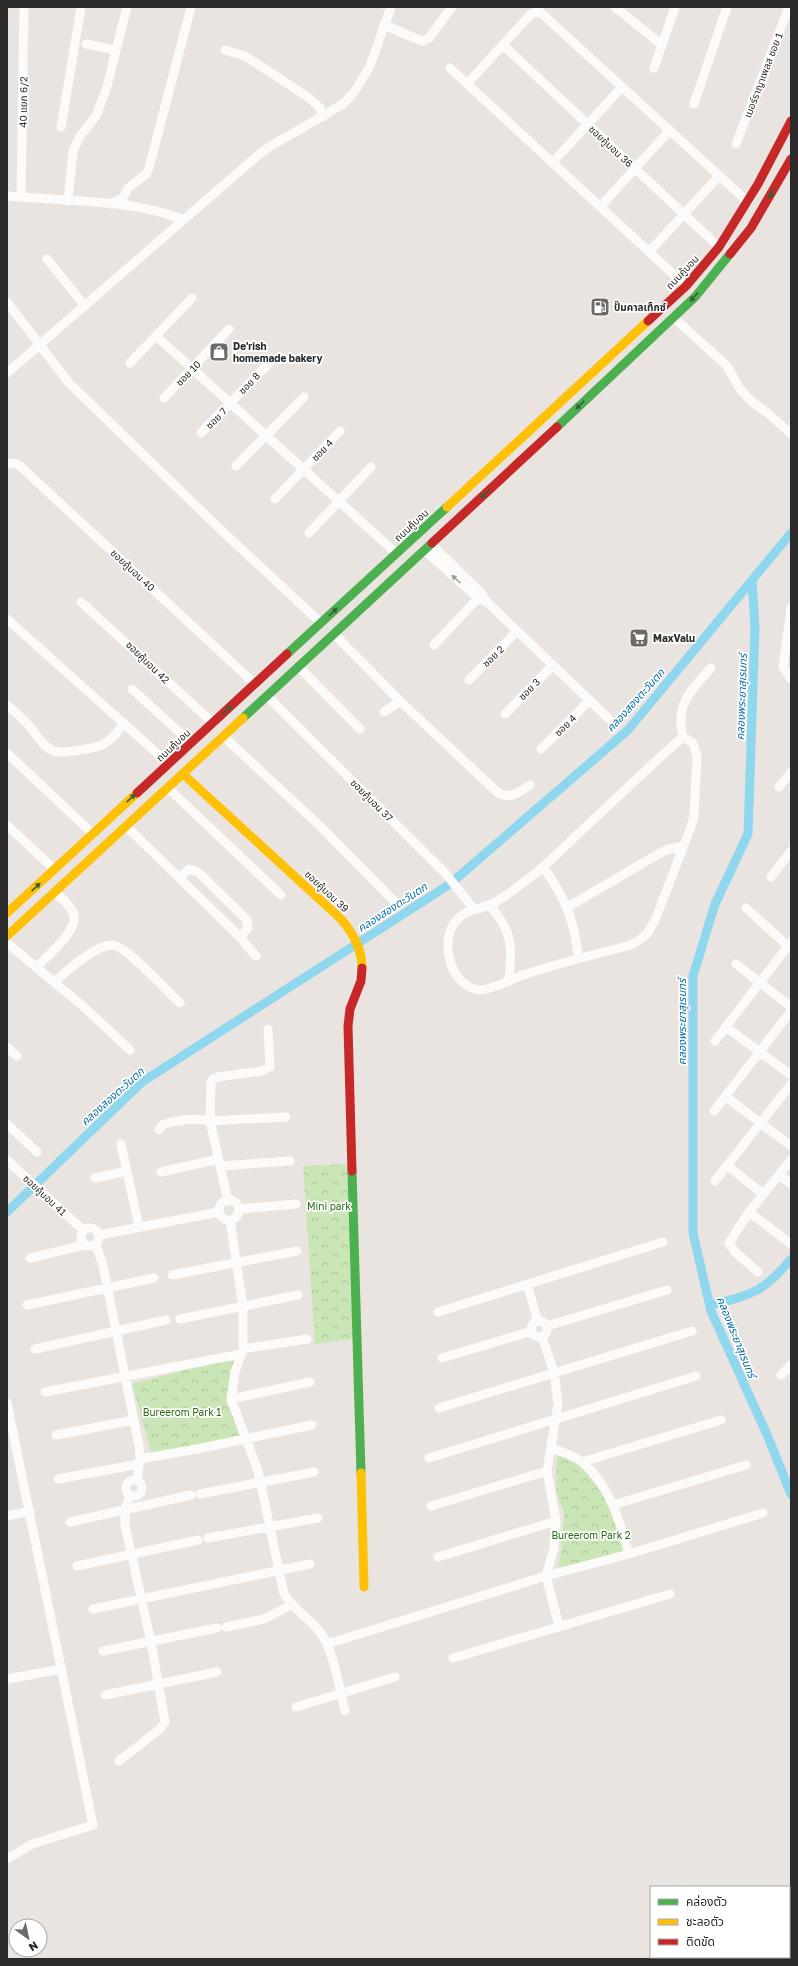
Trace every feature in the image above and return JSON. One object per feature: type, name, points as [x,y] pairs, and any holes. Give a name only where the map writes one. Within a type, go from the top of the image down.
[{"type":"main road","name":"ถนนคู้บอน","points":[[7,913],[686,286],[720,247],[748,202],[791,122]]},
{"type":"main road","points":[[7,936],[431,544],[695,297],[751,228],[791,159]]},
{"type":"main road","points":[[588,378],[598,388]]},
{"type":"main road","name":"ซอยคู้บอน 39","points":[[183,774],[341,919],[353,933],[361,954],[361,981],[349,1013],[349,1066],[364,1587]]},
{"type":"street","name":"40 แยก 6/2","points":[[21,197],[24,7]]},
{"type":"street","points":[[61,127],[81,7]]},
{"type":"street","points":[[68,201],[73,151],[80,136],[96,116],[106,90],[127,7]]},
{"type":"street","points":[[110,204],[123,198],[128,188],[146,174],[149,168],[191,7]]},
{"type":"street","points":[[7,373],[264,150],[323,117],[342,104],[355,91],[370,66],[384,25],[392,7]]},
{"type":"street","points":[[384,25],[422,41],[430,38],[452,7]]},
{"type":"street","points":[[615,7],[662,45]]},
{"type":"street","points":[[654,68],[675,7]]},
{"type":"street","points":[[694,104],[727,7]]},
{"type":"street","name":"เมอร์ราญาเพลส ซอย 1","points":[[736,144],[789,7]]},
{"type":"street","points":[[467,84],[531,14],[539,11],[748,202]]},
{"type":"street","points":[[86,44],[116,50]]},
{"type":"street","name":"ซอยคู้บอน 36","points":[[503,45],[720,247]]},
{"type":"street","points":[[225,50],[245,56],[308,97],[320,108],[323,117]]},
{"type":"street","points":[[450,68],[686,286]]},
{"type":"street","points":[[552,163],[622,87]]},
{"type":"street","points":[[600,207],[670,130]]},
{"type":"street","points":[[649,252],[719,176]]},
{"type":"street","points":[[7,196],[110,204],[162,212],[183,220]]},
{"type":"street","points":[[47,259],[85,306]]},
{"type":"street","points":[[130,363],[192,298]]},
{"type":"street","points":[[7,302],[38,345],[69,383],[221,530],[321,623]]},
{"type":"street","points":[[673,317],[728,366],[740,389],[751,400],[770,414],[791,434]]},
{"type":"street","name":"ซอย 10","points":[[164,398],[229,329]]},
{"type":"street","points":[[156,336],[396,553]]},
{"type":"street","name":"ซอย 8","points":[[230,403],[269,363]]},
{"type":"street","points":[[236,466],[304,397]]},
{"type":"street","name":"ซอย 7","points":[[201,432],[230,403]]},
{"type":"street","name":"ซอย 4","points":[[303,469],[340,431]]},
{"type":"street","name":"ซอยคู้บอน 40","points":[[7,464],[14,463],[20,466],[255,684]]},
{"type":"street","points":[[309,533],[371,467]]},
{"type":"street","points":[[275,499],[303,469]]},
{"type":"street","points":[[431,544],[482,598]]},
{"type":"street","points":[[424,550],[482,598],[609,719]]},
{"type":"street","points":[[434,645],[482,598]]},
{"type":"street","name":"ซอยคู้บอน 42","points":[[81,602],[213,723]]},
{"type":"street","points":[[791,608],[783,667],[791,679]]},
{"type":"street","points":[[7,618],[169,764]]},
{"type":"street","name":"ซอย 2","points":[[469,680],[518,631]]},
{"type":"street","points":[[334,634],[400,701],[502,796],[513,795],[530,785]]},
{"type":"street","name":"ซอย 3","points":[[505,714],[553,665]]},
{"type":"street","points":[[298,667],[360,729]]},
{"type":"street","points":[[683,737],[543,867],[490,905],[473,908],[455,922],[451,929],[448,947],[451,965],[457,975],[470,987],[480,990],[488,989],[509,980],[631,945],[647,934],[661,906],[694,815],[697,756],[693,743],[683,737],[680,722],[684,703],[699,680],[711,668]]},
{"type":"street","points":[[132,689],[191,743]]},
{"type":"street","name":"ซอยคู้บอน 37","points":[[267,696],[446,874],[473,908]]},
{"type":"street","name":"ซอย 4","points":[[541,749],[590,700]]},
{"type":"street","points":[[384,712],[400,701]]},
{"type":"street","points":[[7,705],[32,729],[41,742],[48,748],[58,753],[90,750],[101,746],[116,735],[124,723]]},
{"type":"street","points":[[223,736],[314,821],[396,902]]},
{"type":"street","points":[[7,753],[93,834]]},
{"type":"street","points":[[779,787],[791,772]]},
{"type":"street","points":[[168,788],[281,895]]},
{"type":"street","points":[[7,825],[54,869]]},
{"type":"street","points":[[126,826],[240,937],[256,956]]},
{"type":"street","points":[[568,907],[666,850],[683,846]]},
{"type":"street","points":[[771,877],[791,851]]},
{"type":"street","points":[[543,867],[568,907],[574,929],[578,959]]},
{"type":"street","points":[[179,878],[192,868],[198,872],[247,920],[248,928],[240,937]]},
{"type":"street","points":[[36,968],[68,934],[74,922],[72,911],[55,892]]},
{"type":"street","points":[[490,905],[505,924],[509,934],[511,957],[509,980]]},
{"type":"street","points":[[715,1041],[790,944],[746,908]]},
{"type":"street","points":[[7,943],[54,982],[130,1050]]},
{"type":"street","points":[[54,982],[89,954],[113,945],[125,951],[180,1003]]},
{"type":"street","points":[[736,964],[791,1007]]},
{"type":"street","points":[[714,1111],[791,1012]]},
{"type":"street","points":[[726,1027],[791,1076]]},
{"type":"street","points":[[228,1201],[210,1121],[211,1083],[213,1079],[218,1076],[262,1071],[270,1067],[268,1029]]},
{"type":"street","points":[[7,1047],[17,1056]]},
{"type":"street","points":[[715,1181],[791,1084]]},
{"type":"street","points":[[725,1096],[791,1146]]},
{"type":"street","points":[[159,1130],[162,1125],[173,1121],[198,1118],[210,1121],[286,1117]]},
{"type":"street","points":[[7,1124],[37,1152]]},
{"type":"street","points":[[121,1144],[139,1227]]},
{"type":"street","name":"ซอยคู้บอน 41","points":[[7,1160],[83,1230]]},
{"type":"street","points":[[758,1272],[735,1252],[729,1243],[749,1212],[791,1160]]},
{"type":"street","points":[[161,1172],[220,1163],[290,1161]]},
{"type":"street","points":[[728,1166],[763,1194]]},
{"type":"street","points":[[96,1178],[127,1171]]},
{"type":"street","points":[[779,1175],[791,1184]]},
{"type":"street","points":[[228,1201],[235,1203],[239,1209],[237,1216],[230,1220],[223,1218],[219,1212],[221,1204],[228,1201]]},
{"type":"street","points":[[239,1209],[296,1204]]},
{"type":"street","points":[[99,1235],[219,1212]]},
{"type":"street","points":[[749,1212],[791,1244]]},
{"type":"street","points":[[230,1220],[243,1307],[242,1352],[235,1372],[231,1398],[261,1484],[278,1572],[284,1594],[291,1605],[313,1625],[327,1644],[345,1711]]},
{"type":"street","points":[[90,1228],[97,1231],[99,1239],[96,1245],[90,1247],[84,1244],[80,1236],[83,1230],[90,1228]]},
{"type":"street","points":[[438,1312],[663,1242]]},
{"type":"street","points":[[30,1258],[84,1244]]},
{"type":"street","points":[[96,1245],[107,1288],[134,1420],[140,1461],[137,1480],[142,1485],[142,1492],[136,1496],[130,1495],[126,1510],[125,1525],[151,1642],[164,1718],[163,1726],[119,1760]]},
{"type":"street","points":[[172,1275],[297,1251]]},
{"type":"street","points":[[27,1305],[154,1278]]},
{"type":"street","points":[[527,1284],[538,1322]]},
{"type":"street","points":[[547,1326],[667,1290]]},
{"type":"street","points":[[180,1318],[298,1296]]},
{"type":"street","points":[[35,1349],[166,1320]]},
{"type":"street","points":[[538,1322],[542,1322],[547,1326]]},
{"type":"street","points":[[532,1331],[534,1324],[538,1322]]},
{"type":"street","points":[[542,1337],[547,1332],[547,1326]]},
{"type":"street","points":[[532,1331],[536,1336],[542,1337]]},
{"type":"street","points":[[442,1358],[532,1331]]},
{"type":"street","points":[[439,1408],[692,1331]]},
{"type":"street","points":[[542,1337],[554,1372],[558,1404],[557,1420],[547,1471],[556,1521],[554,1548],[546,1576],[559,1626]]},
{"type":"street","points":[[45,1392],[307,1339]]},
{"type":"street","points":[[781,1376],[791,1365]]},
{"type":"street","points":[[429,1458],[557,1420],[696,1376]]},
{"type":"street","points":[[231,1398],[310,1382]]},
{"type":"street","points":[[7,1403],[93,1825],[32,1844],[7,1859]]},
{"type":"street","points":[[56,1435],[134,1420]]},
{"type":"street","points":[[582,1462],[722,1420]]},
{"type":"street","points":[[58,1479],[312,1425]]},
{"type":"street","points":[[551,1448],[566,1453],[582,1462],[597,1480],[613,1505],[629,1554]]},
{"type":"street","points":[[613,1505],[746,1465]]},
{"type":"street","points":[[431,1506],[547,1471]]},
{"type":"street","points":[[70,1522],[195,1495],[261,1484],[314,1472]]},
{"type":"street","points":[[7,1516],[30,1511]]},
{"type":"street","points":[[327,1644],[546,1576],[629,1554],[763,1513]]},
{"type":"street","points":[[208,1538],[270,1528],[318,1518]]},
{"type":"street","points":[[438,1557],[556,1521]]},
{"type":"street","points":[[77,1566],[198,1540]]},
{"type":"street","points":[[93,1609],[141,1598],[278,1572],[310,1564]]},
{"type":"street","points":[[453,1658],[670,1594]]},
{"type":"street","points":[[103,1651],[264,1619],[291,1605]]},
{"type":"street","points":[[7,1679],[62,1669]]},
{"type":"street","points":[[105,1695],[217,1672]]},
{"type":"street","points":[[296,1707],[395,1677]]},
{"type":"green space","name":"Mini park","points":[[351,1164],[353,1339],[315,1344],[303,1166]]},
{"type":"green space","name":"Bureerom Park 1","points":[[235,1357],[226,1401],[243,1441],[153,1459],[132,1384]]},
{"type":"green space","name":"Bureerom Park 2","points":[[558,1453],[579,1463],[611,1506],[625,1554],[563,1570],[558,1565],[561,1553],[564,1514],[557,1495],[556,1474]]},
{"type":"waterway","name":"คลองสองตะวันตก","points":[[7,1212],[142,1082],[450,884],[628,730],[791,533]]},
{"type":"waterway","name":"คลองพระยาสุเรนทร์","points":[[752,580],[755,627],[748,834],[715,904],[693,976],[693,1233],[711,1311],[768,1437],[791,1494]]},
{"type":"waterway","points":[[710,1305],[746,1295],[764,1286],[791,1259]]},
{"type":"traffic: fast","points":[[557,427],[695,297],[730,254]]},
{"type":"traffic: fast","points":[[287,654],[447,507]]},
{"type":"traffic: fast","points":[[243,718],[432,543]]},
{"type":"traffic: fast","points":[[352,1171],[361,1473]]},
{"type":"traffic: slow","points":[[447,507],[648,321]]},
{"type":"traffic: slow","points":[[7,936],[243,718]]},
{"type":"traffic: slow","points":[[183,774],[341,919],[359,948],[362,968]]},
{"type":"traffic: slow","points":[[7,913],[137,793]]},
{"type":"traffic: slow","points":[[361,1473],[364,1587]]},
{"type":"traffic: jam","points":[[648,321],[686,286],[719,247],[758,184],[791,121]]},
{"type":"traffic: jam","points":[[730,254],[751,228],[791,159]]},
{"type":"traffic: jam","points":[[432,543],[557,427]]},
{"type":"traffic: jam","points":[[137,793],[287,654]]},
{"type":"traffic: jam","points":[[352,1171],[348,1026],[350,1009],[361,981],[362,968]]},
{"type":"place","name":"ปั๊มคาลเท็กซ์","points":[[600,307]]},
{"type":"place","name":"De'rish homemade bakery","points":[[219,352]]},
{"type":"place","name":"MaxValu","points":[[639,638]]}]
